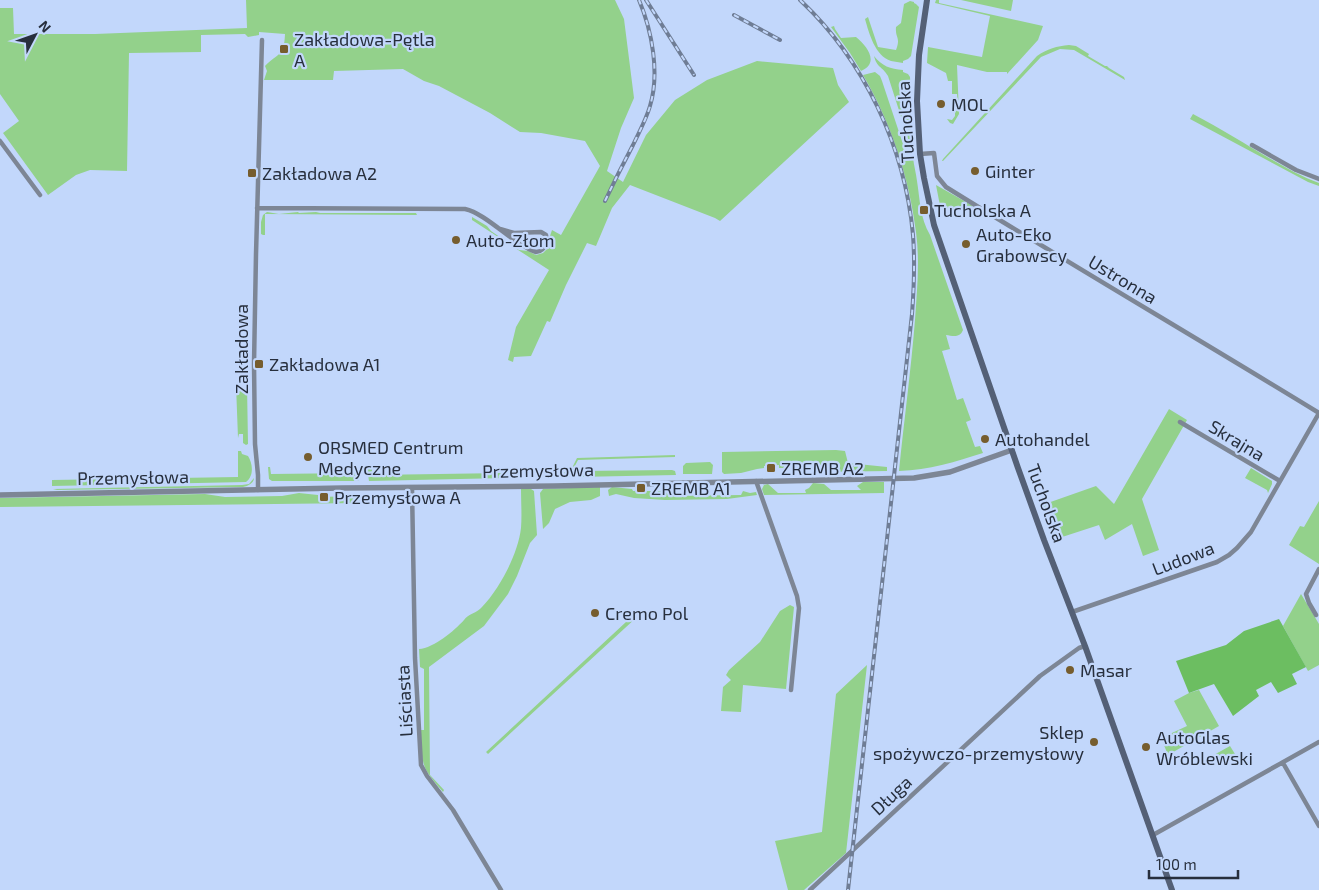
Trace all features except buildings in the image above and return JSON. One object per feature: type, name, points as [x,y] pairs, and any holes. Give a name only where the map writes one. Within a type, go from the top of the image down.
[{"type":"main road","name":"Tucholska","points":[[927,0],[918,67],[917,102],[920,154],[934,225],[1044,540],[1085,646],[1172,890]]},
{"type":"street","name":"Zakładowa","points":[[258,490],[254,428],[257,208],[262,40]]},
{"type":"street","points":[[0,141],[40,195]]},
{"type":"street","points":[[1252,145],[1296,170],[1319,179]]},
{"type":"street","name":"Ustronna","points":[[920,154],[934,152],[937,176],[946,188],[1319,413]]},
{"type":"street","points":[[257,208],[464,209],[535,251],[541,250],[547,243],[546,236],[541,232],[514,233],[500,230]]},
{"type":"street","name":"Ludowa","points":[[1072,612],[1166,581],[1229,556],[1251,532],[1319,413]]},
{"type":"street","name":"Skrajna","points":[[1180,422],[1280,481]]},
{"type":"street","name":"Przemysłowa","points":[[0,494],[904,478],[931,476],[956,470],[1012,450]]},
{"type":"street","points":[[756,481],[797,596],[799,608],[791,690]]},
{"type":"street","name":"Liściasta","points":[[412,488],[415,658],[421,765],[453,810],[501,890]]},
{"type":"street","points":[[1316,615],[1306,594],[1319,569]]},
{"type":"street","name":"Długa","points":[[810,890],[1040,676],[1079,648],[1085,646]]},
{"type":"street","points":[[1153,835],[1319,742]]},
{"type":"street","points":[[1283,762],[1319,826]]},
{"type":"green space","points":[[246,0],[615,0],[624,19],[634,98],[621,128],[607,171],[623,182],[646,135],[675,100],[707,80],[757,61],[833,68],[838,85],[849,102],[720,221],[630,185],[612,208],[596,246],[587,243],[550,322],[547,321],[531,356],[514,357],[513,362],[508,360],[516,327],[549,270],[472,220],[472,217],[519,250],[528,251],[536,255],[543,253],[551,244],[550,236],[552,230],[561,235],[600,166],[585,141],[541,133],[520,132],[490,113],[403,69],[334,71],[333,80],[264,80],[267,71],[265,66],[282,51],[285,34],[259,32],[259,35],[248,37],[245,34],[201,35],[201,52],[129,53],[127,171],[90,170],[76,175],[48,195],[3,133],[19,121],[0,94],[0,8],[13,8],[14,34],[95,34],[247,28]]},
{"type":"green space","points":[[936,0],[939,0],[939,3],[1043,26],[1038,40],[1007,74],[1007,72],[987,72],[957,65],[959,114],[953,124],[947,119],[952,120],[955,116],[956,105],[958,105],[957,94],[952,94],[952,81],[948,81],[946,73],[927,63],[928,47],[982,57],[990,16],[935,3]]},
{"type":"green space","points":[[961,0],[1013,0],[1011,11]]},
{"type":"green space","points":[[910,1],[919,7],[911,56],[903,61],[903,63],[891,61],[885,58],[877,49],[865,19],[868,17],[878,47],[896,50],[898,40],[896,27],[901,23],[904,4]]},
{"type":"green space","points":[[834,26],[841,38],[856,37],[864,45],[871,59],[867,68],[861,71],[831,27]]},
{"type":"green space","points":[[1069,45],[1076,46],[1089,54],[1088,56],[1124,77],[1125,80],[1074,50],[1060,49],[1041,57],[942,161],[1037,56],[1052,48]]},
{"type":"green space","points":[[874,56],[883,65],[903,70],[910,77],[913,147],[911,148],[888,76],[877,63]]},
{"type":"green space","points":[[875,72],[882,81],[906,153],[913,158],[924,222],[963,330],[958,335],[946,335],[950,349],[942,351],[957,400],[963,398],[971,420],[966,422],[975,447],[980,446],[983,453],[942,465],[899,471],[912,358],[918,254],[913,211],[904,171],[882,112],[863,75]]},
{"type":"green space","points":[[1193,114],[1281,165],[1319,183],[1319,186],[1308,182],[1190,119]]},
{"type":"green space","points":[[936,185],[973,206],[942,216]]},
{"type":"green space","points":[[267,212],[279,214],[298,212],[416,213],[417,215],[265,214],[265,235],[263,235],[261,234],[261,222],[263,215]]},
{"type":"green space","points":[[236,385],[239,385],[240,389],[246,389],[247,385],[248,444],[246,445],[243,443],[243,434],[239,434],[238,438]]},
{"type":"green space","points":[[1169,409],[1187,420],[1142,499],[1159,550],[1143,556],[1132,524],[1105,540],[1099,525],[1056,539],[1042,505],[1096,486],[1114,504]]},
{"type":"green space","points":[[238,451],[248,456],[251,463],[252,470],[246,482],[52,486],[52,480],[238,477]]},
{"type":"green space","points":[[845,451],[848,463],[887,467],[887,471],[819,472],[808,468],[805,469],[795,464],[783,470],[783,468],[779,468],[779,465],[764,466],[764,468],[741,473],[724,474],[722,472],[722,452]]},
{"type":"green space","points":[[675,455],[675,457],[578,460],[569,477],[546,477],[545,473],[570,472],[577,458]]},
{"type":"green space","points":[[710,462],[713,465],[712,474],[683,474],[683,466],[686,463]]},
{"type":"green space","points":[[268,467],[270,467],[271,474],[359,473],[360,478],[358,481],[272,481],[269,479]]},
{"type":"green space","points":[[1251,468],[1272,481],[1268,493],[1267,490],[1245,478]]},
{"type":"green space","points":[[367,469],[372,469],[372,475],[505,473],[505,478],[369,481]]},
{"type":"green space","points":[[581,471],[675,471],[676,475],[576,477],[577,473]]},
{"type":"green space","points":[[254,478],[250,484],[243,487],[53,489],[242,485],[249,484]]},
{"type":"green space","points":[[863,482],[884,482],[884,493],[764,495],[762,489],[764,485],[768,484],[778,493],[806,493],[805,490],[813,483],[824,484],[831,490],[861,490],[857,486]]},
{"type":"green space","points":[[600,487],[600,496],[591,500],[570,502],[555,509],[549,523],[543,529],[540,493],[543,489]]},
{"type":"green space","points":[[612,487],[632,489],[633,491],[667,491],[672,496],[741,495],[743,491],[756,492],[757,495],[727,499],[665,500],[634,498],[616,494],[609,496],[608,490]]},
{"type":"green space","points":[[521,489],[531,489],[534,491],[537,535],[530,543],[508,594],[484,626],[429,667],[430,775],[444,790],[443,792],[433,780],[424,766],[421,730],[424,730],[424,669],[420,667],[419,649],[431,646],[449,634],[468,616],[480,609],[501,581],[512,559],[519,538],[521,528]]},
{"type":"green space","points":[[299,493],[318,495],[318,497],[359,496],[361,503],[0,507],[0,498],[205,494],[225,497],[282,496]]},
{"type":"green space","points":[[1319,501],[1319,564],[1289,545],[1300,526],[1304,527]]},
{"type":"green space","points":[[1301,594],[1319,624],[1319,665],[1308,671],[1283,626]]},
{"type":"green space","points":[[790,605],[794,607],[786,689],[743,685],[741,712],[721,711],[723,687],[731,680],[726,675],[729,670],[760,642],[780,611]]},
{"type":"green space","points":[[636,615],[637,617],[488,754],[486,752],[626,622]]},
{"type":"green space","points":[[1279,619],[1306,667],[1292,674],[1297,684],[1278,693],[1271,682],[1256,690],[1259,696],[1233,716],[1214,684],[1189,693],[1176,661],[1226,645],[1244,631]]},
{"type":"green space","points":[[867,665],[846,853],[804,890],[788,890],[775,841],[822,832],[836,694]]},
{"type":"green space","points":[[1199,690],[1219,726],[1168,755],[1161,738],[1187,726],[1174,701]]},
{"type":"green space","points":[[1230,746],[1235,754],[1231,760],[1218,767],[1212,756]]},
{"type":"railway","points":[[605,201],[644,121],[653,93],[654,66],[651,38],[639,0]]},
{"type":"railway","points":[[646,0],[694,75]]},
{"type":"railway","points":[[800,0],[844,50],[878,107],[891,138],[901,170],[914,245],[912,314],[848,890]]},
{"type":"railway","points":[[734,15],[780,40]]},
{"type":"place","name":"Zakładowa-Pętla A","points":[[284,49]]},
{"type":"place","name":"MOL","points":[[941,104]]},
{"type":"place","name":"Ginter","points":[[975,171]]},
{"type":"place","name":"Zakładowa A2","points":[[252,173]]},
{"type":"place","name":"Tucholska A","points":[[924,210]]},
{"type":"place","name":"Auto-Złom","points":[[456,240]]},
{"type":"place","name":"Auto-Eko Grabowscy","points":[[966,244]]},
{"type":"place","name":"Zakładowa A1","points":[[259,364]]},
{"type":"place","name":"Autohandel","points":[[985,439]]},
{"type":"place","name":"ORSMED Centrum Medyczne","points":[[308,457]]},
{"type":"place","name":"ZREMB A2","points":[[771,468]]},
{"type":"place","name":"ZREMB A1","points":[[641,488]]},
{"type":"place","name":"Przemysłowa A","points":[[324,497]]},
{"type":"place","name":"Cremo Pol","points":[[595,613]]},
{"type":"place","name":"Masar","points":[[1070,670]]},
{"type":"place","name":"Sklep spożywczo-przemysłowy","points":[[1094,742]]},
{"type":"place","name":"AutoGlas Wróblewski","points":[[1146,747]]}]
